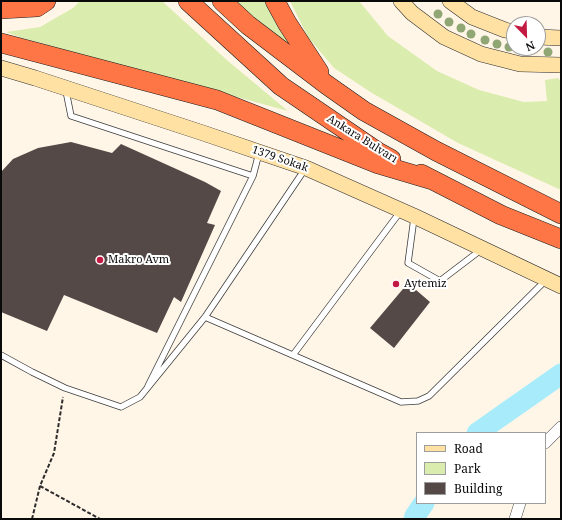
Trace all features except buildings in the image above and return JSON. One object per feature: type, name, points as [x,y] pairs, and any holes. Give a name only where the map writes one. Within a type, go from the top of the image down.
[{"type":"highway","points":[[1,9],[37,7],[46,1]]},
{"type":"highway","name":"Ankara Bulvarı","points":[[188,1],[281,86],[378,152],[501,215],[553,236]]},
{"type":"highway","points":[[222,1],[248,25],[364,111],[556,212]]},
{"type":"highway","points":[[275,1],[287,23],[328,85]]},
{"type":"highway","points":[[1,43],[217,100],[378,164],[432,180]]},
{"type":"street","points":[[401,1],[412,13],[444,37],[481,54],[520,64],[561,65]]},
{"type":"street","points":[[450,1],[472,17],[506,30]]},
{"type":"street","points":[[546,37],[561,38]]},
{"type":"street","name":"1379 Sokak","points":[[1,68],[66,88],[306,168],[408,213],[561,286]]},
{"type":"street","points":[[546,442],[561,427]]},
{"type":"street","points":[[515,519],[520,504]]},
{"type":"lane","points":[[66,88],[71,116],[253,176]]},
{"type":"lane","points":[[148,386],[253,176],[259,152]]},
{"type":"lane","points":[[1,355],[65,388],[122,407],[140,397],[205,317],[306,168]]},
{"type":"lane","points":[[408,213],[408,263],[440,281],[482,249]]},
{"type":"lane","points":[[293,355],[408,213]]},
{"type":"lane","points":[[205,317],[401,402],[418,401],[429,396],[548,279]]},
{"type":"path","points":[[32,519],[40,486],[54,453],[65,388]]},
{"type":"path","points":[[40,486],[100,519]]},
{"type":"green space","points":[[80,1],[162,1],[228,61],[288,111],[22,38],[6,32],[40,27],[73,8]]},
{"type":"green space","points":[[234,1],[273,1],[274,8],[290,49]]},
{"type":"green space","points":[[290,1],[359,1],[388,36],[437,71],[479,90],[524,102],[547,101],[545,80],[558,78],[561,82],[561,190],[458,143],[372,93],[334,68],[308,37]]},
{"type":"waterway","points":[[478,432],[561,374]]},
{"type":"waterway","points":[[414,519],[423,504]]},
{"type":"place","name":"Makro Avm","points":[[100,260]]},
{"type":"place","name":"Aytemiz","points":[[396,284]]}]
